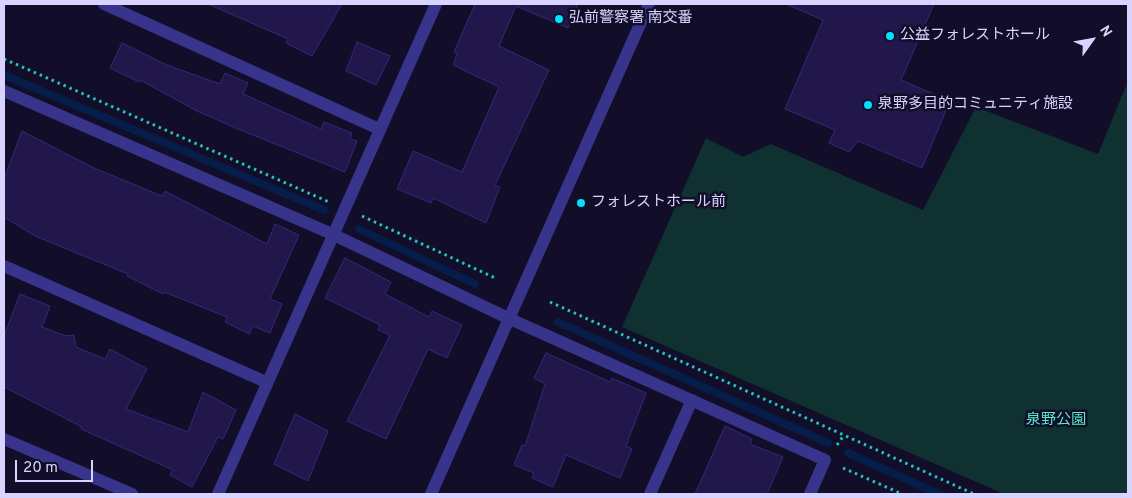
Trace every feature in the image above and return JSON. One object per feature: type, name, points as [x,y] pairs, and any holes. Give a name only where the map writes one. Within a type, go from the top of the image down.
[{"type":"street","points":[[104,4],[379,129]]},
{"type":"street","points":[[218,494],[266,382],[436,4]]},
{"type":"street","points":[[430,494],[510,319],[649,4]]},
{"type":"street","points":[[4,90],[332,234],[510,319],[825,460],[810,494]]},
{"type":"street","points":[[4,266],[266,382]]},
{"type":"street","points":[[650,494],[692,400]]},
{"type":"street","points":[[4,439],[132,494]]},
{"type":"path","points":[[4,60],[344,208],[496,278]]},
{"type":"path","points":[[550,302],[974,494]]},
{"type":"path","points":[[825,460],[902,494]]},
{"type":"green space","name":"泉野公園","points":[[1128,81],[1128,494],[1004,494],[622,327],[706,138],[743,157],[771,144],[923,210],[976,107],[1098,154]]},
{"type":"building","points":[[208,4],[342,4],[312,56],[286,43],[288,39]]},
{"type":"building","points":[[475,4],[578,4],[568,28],[516,6],[499,46],[549,70],[495,185],[500,187],[486,223],[433,198],[431,203],[397,189],[413,151],[462,172],[499,87],[453,65],[457,54],[454,52]]},
{"type":"building","name":"泉野多目的コミュニティ施設","points":[[786,4],[934,4],[901,80],[950,101],[922,168],[858,141],[849,152],[829,143],[835,130],[785,109],[823,20]]},
{"type":"building","points":[[357,42],[390,56],[376,85],[346,71]]},
{"type":"building","points":[[122,43],[167,65],[220,84],[225,73],[248,83],[243,94],[321,129],[324,122],[352,133],[350,139],[357,141],[345,172],[197,111],[140,80],[139,82],[110,68]]},
{"type":"building","points":[[22,131],[94,168],[162,196],[165,191],[267,244],[275,224],[299,235],[270,299],[282,304],[270,333],[253,326],[249,334],[225,322],[227,317],[164,292],[163,294],[127,276],[128,274],[35,236],[4,217],[4,179]]},
{"type":"building","points":[[345,258],[391,282],[385,294],[429,317],[432,311],[462,325],[447,358],[428,349],[386,439],[347,421],[390,335],[378,330],[380,325],[325,298]]},
{"type":"building","points":[[20,294],[50,306],[42,327],[66,336],[74,335],[76,347],[105,359],[110,349],[147,369],[126,409],[188,432],[203,392],[236,410],[223,439],[218,437],[192,487],[170,475],[173,470],[81,429],[82,427],[4,387],[4,336]]},
{"type":"building","points":[[546,353],[610,382],[612,378],[646,393],[626,446],[632,449],[620,478],[566,455],[553,487],[532,478],[534,473],[514,465],[522,445],[525,446],[545,384],[534,378]]},
{"type":"building","points":[[295,414],[328,431],[308,481],[274,464]]},
{"type":"building","points":[[725,426],[752,439],[750,444],[783,457],[767,494],[695,494]]},
{"type":"waterway","points":[[4,75],[324,210]]},
{"type":"waterway","points":[[359,229],[475,284]]},
{"type":"waterway","points":[[558,322],[828,443]]},
{"type":"waterway","points":[[848,453],[939,494]]},
{"type":"place","name":"弘前警察署 南交番","points":[[559,19]]},
{"type":"place","name":"公益フォレストホール","points":[[890,36]]},
{"type":"place","name":"泉野多目的コミュニティ施設","points":[[868,105]]},
{"type":"place","name":"フォレストホール前","points":[[581,203]]}]
